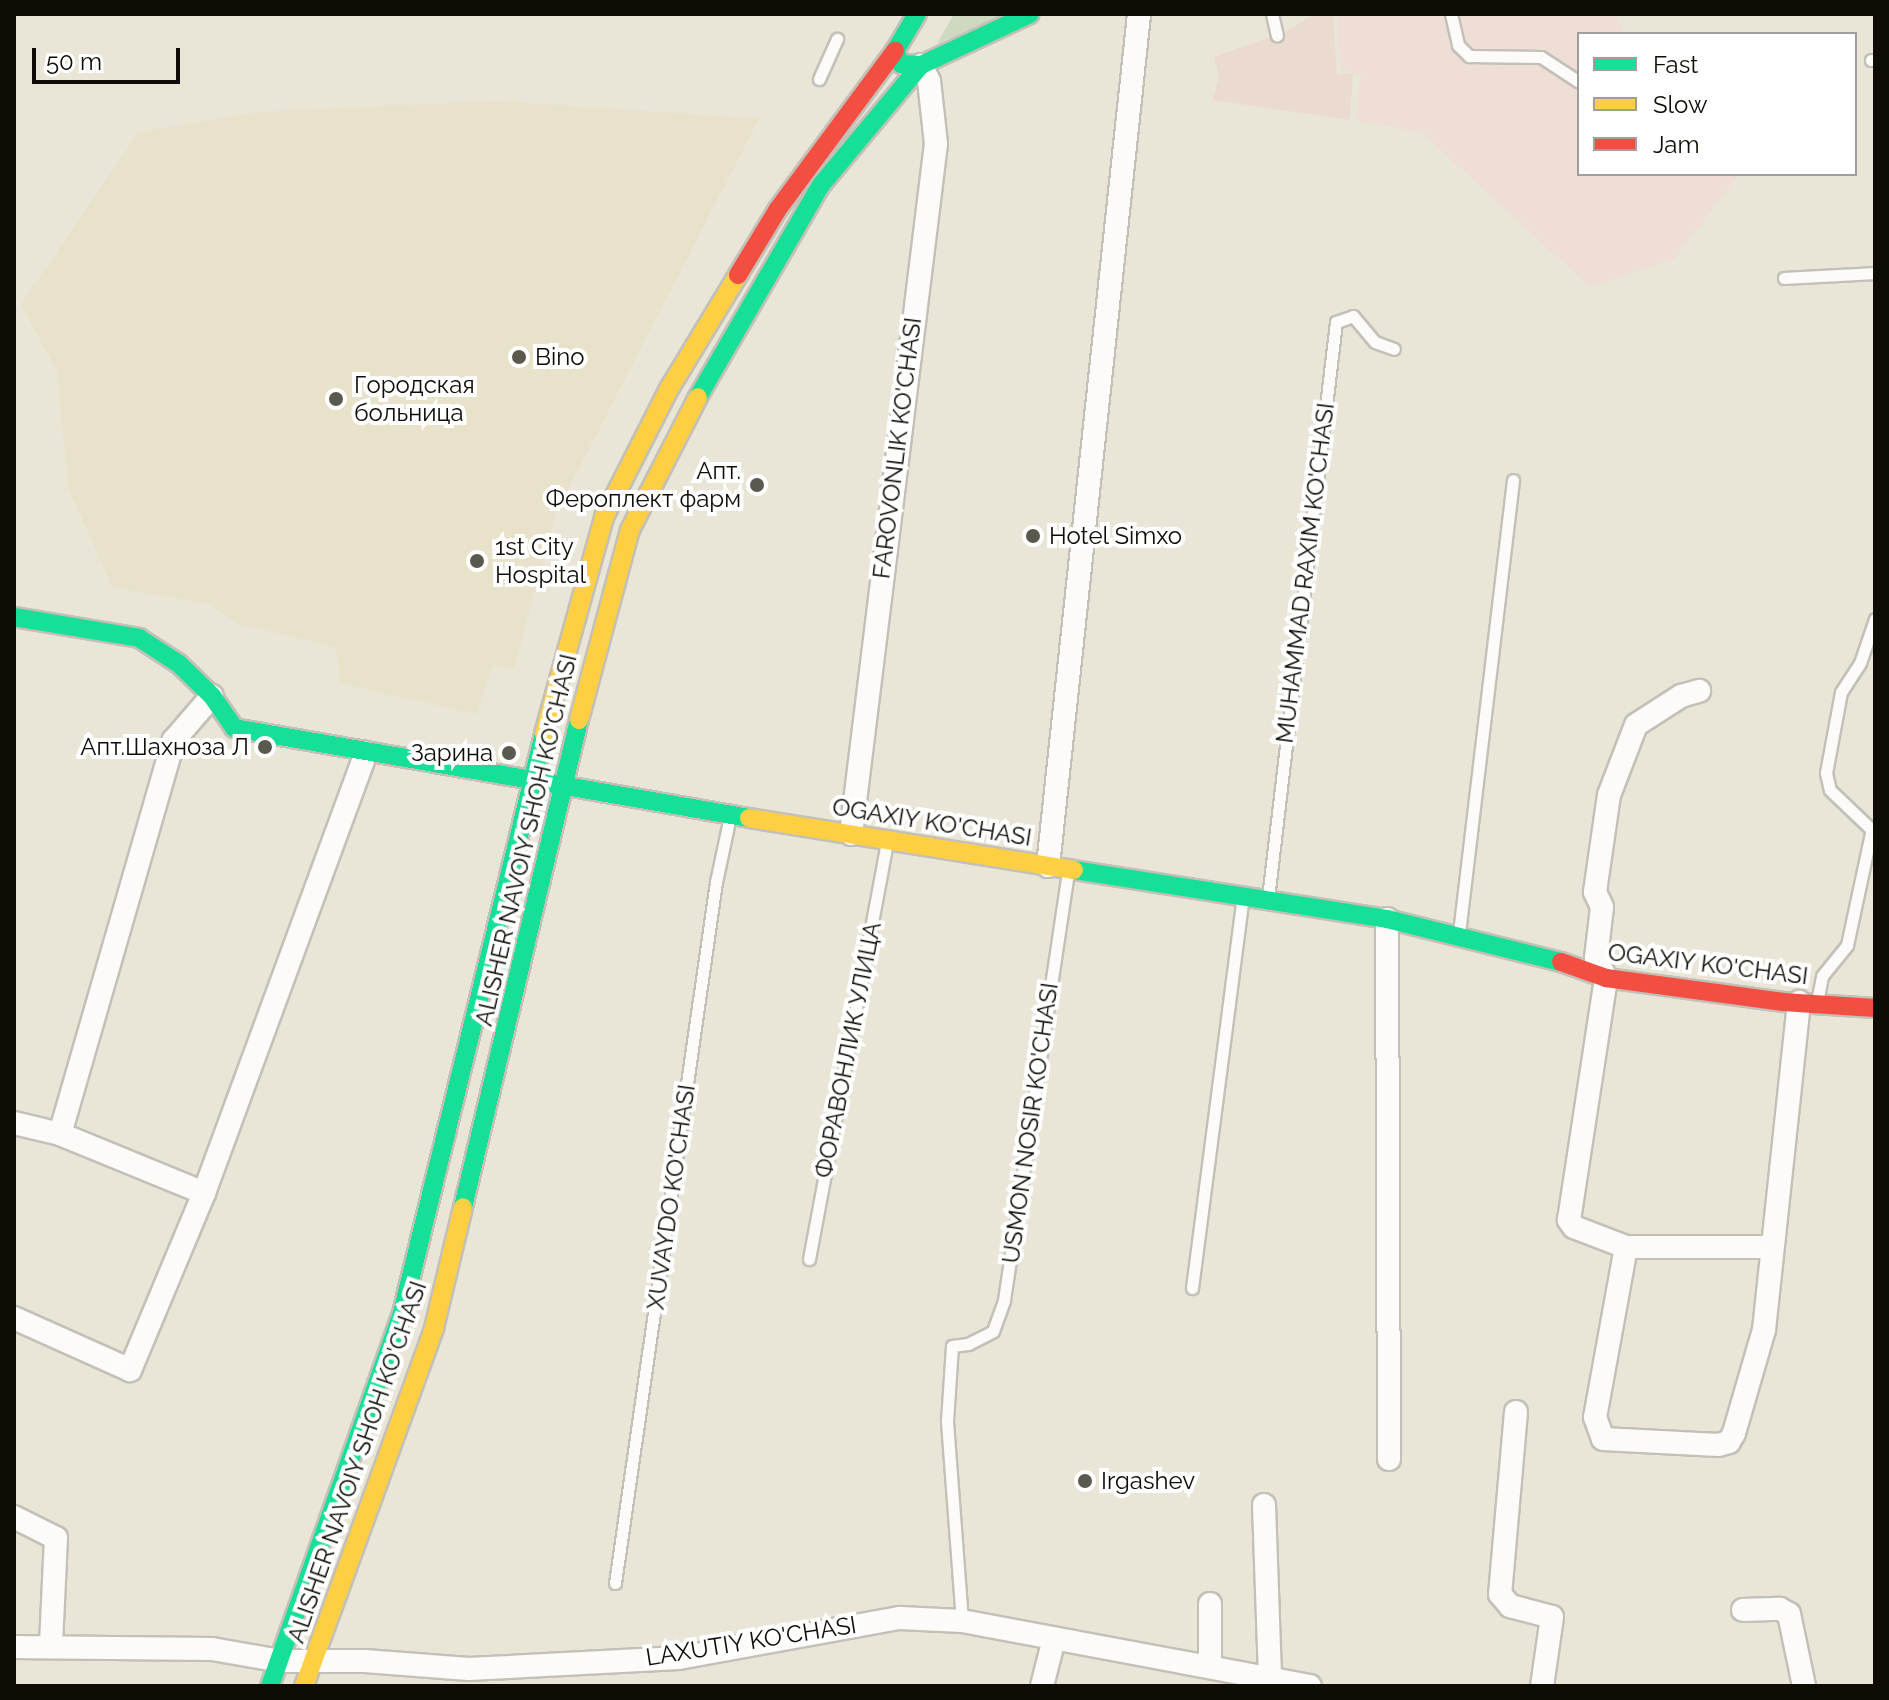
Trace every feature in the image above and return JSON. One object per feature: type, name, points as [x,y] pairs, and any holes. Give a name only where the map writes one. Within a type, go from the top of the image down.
[{"type":"main road","name":"ALISHER NAVOIY SHOH KO'CHASI","points":[[270,1686],[401,1317],[530,784],[604,517],[669,389],[776,201],[833,134],[895,51],[917,14]]},
{"type":"main road","points":[[895,51],[901,64],[921,65],[1030,14]]},
{"type":"main road","name":"ALISHER NAVOIY SHOH KO'CHASI","points":[[304,1686],[434,1328],[630,530],[678,431],[821,185],[921,65]]},
{"type":"main road","name":"OGAXIY KO'CHASI","points":[[14,617],[139,638],[179,664],[212,696],[234,728],[530,784],[731,812],[887,840],[1387,919],[1459,933],[1606,978],[1875,1008]]},
{"type":"street","points":[[1058,867],[1139,14]]},
{"type":"street","name":"FAROVONLIK KO'CHASI","points":[[851,834],[936,144],[929,81],[921,65]]},
{"type":"street","points":[[1699,691],[1681,696],[1636,725],[1621,756],[1595,892],[1602,907],[1596,958],[1606,978],[1569,1220],[1574,1227],[1626,1247],[1771,1247]]},
{"type":"street","points":[[60,1134],[174,740],[212,696]]},
{"type":"street","points":[[14,1318],[130,1370],[204,1193],[366,753]]},
{"type":"street","points":[[1387,919],[1389,1459]]},
{"type":"street","points":[[1626,1247],[1595,1417],[1597,1430],[1603,1439],[1718,1445],[1729,1442],[1764,1330],[1771,1247],[1808,1002]]},
{"type":"street","points":[[14,1123],[60,1134],[204,1193]]},
{"type":"street","points":[[1516,1412],[1500,1594],[1510,1606],[1552,1617],[1542,1686]]},
{"type":"street","points":[[1264,1505],[1270,1676]]},
{"type":"street","points":[[14,1517],[56,1538],[51,1646]]},
{"type":"street","points":[[1210,1604],[1210,1666]]},
{"type":"street","points":[[1743,1610],[1780,1609],[1789,1614],[1804,1686]]},
{"type":"street","name":"LAXUTIY KO'CHASI","points":[[14,1647],[212,1649],[281,1661],[469,1669],[679,1658],[900,1618],[962,1621],[1270,1676],[1310,1686]]},
{"type":"street","points":[[1042,1686],[1054,1639]]},
{"type":"lane","points":[[1272,14],[1277,35]]},
{"type":"lane","points":[[1451,14],[1458,45],[1469,56],[1541,57],[1577,81]]},
{"type":"lane","points":[[819,79],[837,39]]},
{"type":"lane","points":[[1784,278],[1875,273]]},
{"type":"lane","name":"MUHAMMAD RAXIM KO'CHASI","points":[[1268,898],[1336,322],[1353,316],[1375,342],[1394,349]]},
{"type":"lane","points":[[1459,933],[1513,480]]},
{"type":"lane","points":[[1808,1002],[1822,976],[1847,945],[1873,833],[1830,790],[1826,773],[1841,692],[1860,663],[1875,619]]},
{"type":"lane","name":"XUVAYDO KO'CHASI","points":[[615,1583],[716,882],[731,812]]},
{"type":"lane","name":"ФОРАВОНЛИК УЛИЦА","points":[[809,1259],[887,840]]},
{"type":"lane","name":"USMON NOSIR KO'CHASI","points":[[962,1621],[947,1421],[952,1346],[968,1344],[993,1331],[1004,1300],[1058,867]]},
{"type":"lane","points":[[1192,1288],[1244,896]]},
{"type":"shaded area","points":[[1316,14],[1333,14],[1337,75],[1353,73],[1350,120],[1213,100],[1219,76],[1214,57],[1282,33]]},
{"type":"shaded area","points":[[1337,14],[1616,14],[1622,32],[1577,32],[1577,176],[1737,176],[1675,258],[1590,287],[1421,132],[1356,120],[1361,74],[1341,71]]},
{"type":"shaded area","name":"Городская больница","points":[[497,101],[759,119],[555,515],[514,669],[493,665],[476,714],[340,683],[336,647],[238,624],[210,604],[112,587],[68,487],[57,372],[21,304],[138,133],[258,112]]},
{"type":"green space","points":[[954,14],[1006,14],[937,44]]},
{"type":"traffic: fast","points":[[917,14],[895,51],[901,64],[921,65],[1030,14]]},
{"type":"traffic: fast","points":[[698,397],[821,185],[921,65]]},
{"type":"traffic: fast","points":[[14,617],[139,638],[179,664],[212,696],[234,728],[749,818]]},
{"type":"traffic: fast","points":[[463,1207],[579,720]]},
{"type":"traffic: fast","points":[[270,1686],[401,1317],[544,734]]},
{"type":"traffic: fast","points":[[1074,870],[1387,919],[1561,962]]},
{"type":"traffic: slow","points":[[544,734],[604,517],[669,389],[738,275]]},
{"type":"traffic: slow","points":[[579,720],[630,530],[698,397]]},
{"type":"traffic: slow","points":[[749,818],[1074,870]]},
{"type":"traffic: slow","points":[[304,1686],[434,1328],[463,1207]]},
{"type":"traffic: jam","points":[[738,275],[778,209],[895,51]]},
{"type":"traffic: jam","points":[[1561,962],[1606,978],[1783,1002],[1875,1008]]},
{"type":"place","name":"Bino","points":[[519,357]]},
{"type":"place","name":"Городская больница","points":[[336,399]]},
{"type":"place","name":"Апт. Фероплект фарм","points":[[757,485]]},
{"type":"place","name":"Hotel Simxo","points":[[1033,536]]},
{"type":"place","name":"1st City Hospital","points":[[477,561]]},
{"type":"place","name":"Апт.Шахноза Л","points":[[265,747]]},
{"type":"place","name":"Зарина","points":[[509,753]]},
{"type":"place","name":"Irgashev","points":[[1085,1481]]}]
